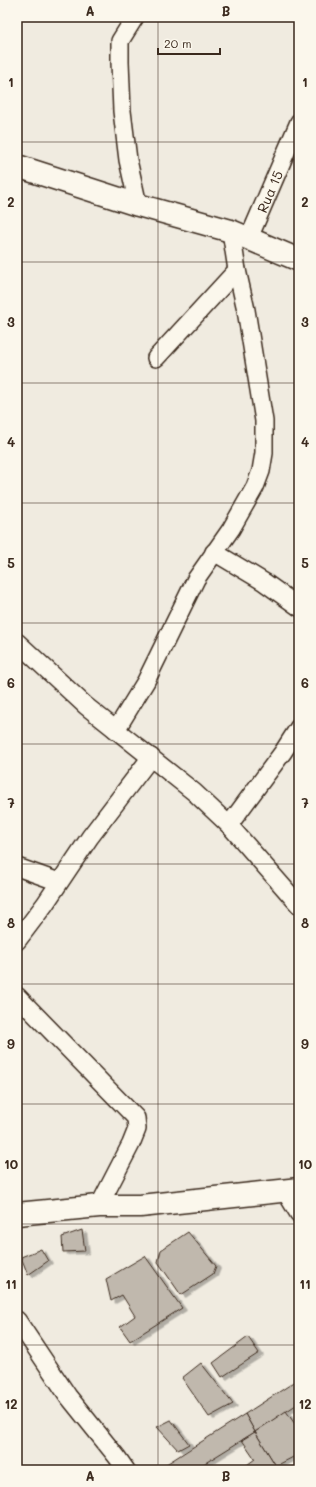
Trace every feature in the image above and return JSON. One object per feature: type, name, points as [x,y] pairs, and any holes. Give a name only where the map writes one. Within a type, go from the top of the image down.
[{"type":"street","points":[[135,17],[120,41],[120,62],[122,111],[128,160],[138,205]]},
{"type":"street","name":"Rua 15","points":[[240,235],[299,122]]},
{"type":"street","points":[[17,166],[138,205],[240,235],[299,260]]},
{"type":"street","points":[[116,730],[146,681],[196,579],[231,528],[255,487],[261,471],[264,453],[264,421],[246,310],[237,270],[240,235]]},
{"type":"street","points":[[156,358],[237,270]]},
{"type":"street","points":[[214,552],[264,582],[299,606]]},
{"type":"street","points":[[17,642],[86,706],[194,792],[229,825],[299,905]]},
{"type":"street","points":[[229,825],[283,752],[299,727]]},
{"type":"street","points":[[17,941],[45,904],[90,836],[151,757]]},
{"type":"street","points":[[17,867],[60,882]]},
{"type":"street","points":[[17,996],[136,1118],[137,1129],[133,1139],[99,1206]]},
{"type":"street","points":[[17,1214],[99,1206],[140,1206],[292,1190],[299,1214]]},
{"type":"street","points":[[17,1320],[68,1396],[126,1470]]},
{"type":"building","points":[[82,1230],[85,1251],[63,1252],[62,1237]]},
{"type":"building","points":[[188,1232],[216,1266],[213,1274],[181,1295],[158,1262],[161,1250]]},
{"type":"building","points":[[41,1249],[48,1261],[28,1275],[21,1257]]},
{"type":"building","points":[[145,1256],[182,1308],[130,1341],[120,1327],[135,1316],[122,1295],[111,1301],[106,1279]]},
{"type":"building","points":[[248,1337],[259,1353],[222,1377],[213,1363]]},
{"type":"building","points":[[201,1363],[233,1404],[209,1417],[182,1378]]},
{"type":"building","points":[[299,1379],[299,1403],[255,1432],[245,1414]]},
{"type":"building","points":[[286,1411],[299,1430],[299,1454],[276,1466],[255,1432]]},
{"type":"building","points":[[245,1414],[255,1432],[194,1470],[157,1470]]},
{"type":"building","points":[[171,1420],[189,1444],[178,1450],[157,1427]]},
{"type":"building","points":[[255,1432],[276,1466],[272,1470],[240,1470],[255,1459],[242,1440]]}]
